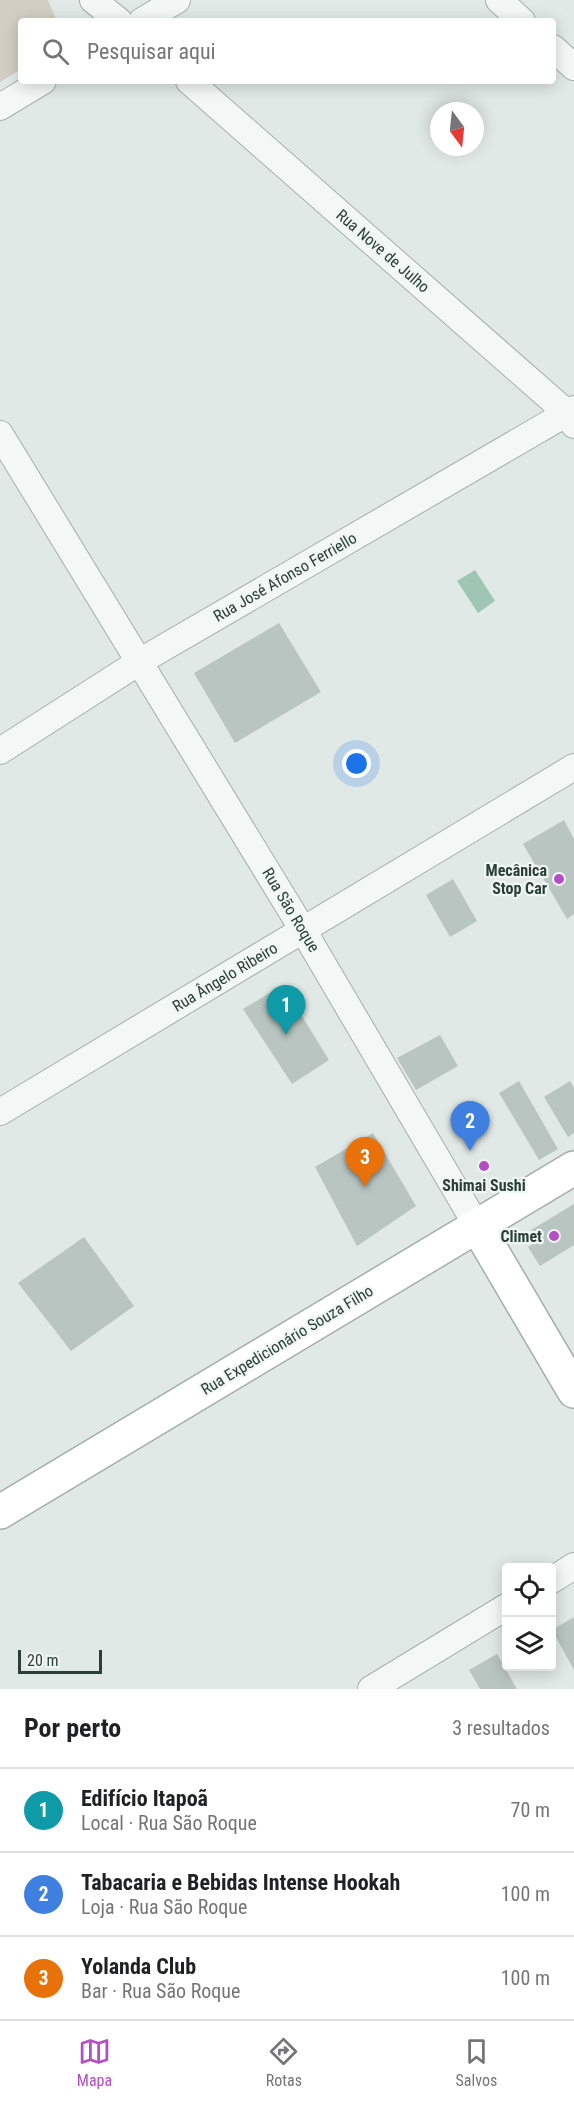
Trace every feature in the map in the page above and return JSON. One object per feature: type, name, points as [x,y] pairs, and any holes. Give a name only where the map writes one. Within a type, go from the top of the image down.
[{"type":"main road","name":"Rua Expedicionário Souza Filho","points":[[0,1512],[574,1168]]},
{"type":"main road","name":"Rua São Roque","points":[[477,1226],[574,1391]]},
{"type":"street","points":[[93,0],[115,18]]},
{"type":"street","points":[[147,18],[177,0]]},
{"type":"street","points":[[499,0],[519,18]]},
{"type":"street","points":[[556,51],[574,67]]},
{"type":"street","points":[[0,107],[39,84]]},
{"type":"street","name":"Rua Nove de Julho","points":[[192,84],[572,415]]},
{"type":"street","name":"Rua José Afonso Ferriello","points":[[0,751],[139,662],[572,415]]},
{"type":"street","name":"Rua São Roque","points":[[0,434],[303,930],[477,1226]]},
{"type":"street","name":"Rua Ângelo Ribeiro","points":[[0,1112],[574,767]]},
{"type":"street","points":[[556,1577],[574,1566]]},
{"type":"street","points":[[371,1689],[502,1610]]},
{"type":"shaded area","points":[[0,0],[48,0],[56,18],[18,18],[18,71],[0,82]]},
{"type":"shaded area","points":[[475,570],[495,601],[478,613],[457,581]]},
{"type":"building","points":[[279,623],[321,692],[235,743],[194,673]]},
{"type":"building","name":"Mecânica Stop Car","points":[[564,820],[574,839],[574,914],[567,919],[523,844]]},
{"type":"building","points":[[453,879],[477,921],[450,937],[426,895]]},
{"type":"building","points":[[283,985],[329,1060],[292,1084],[243,1009]]},
{"type":"building","points":[[440,1035],[458,1066],[416,1090],[397,1058]]},
{"type":"building","points":[[519,1081],[558,1149],[539,1160],[499,1093]]},
{"type":"building","points":[[570,1081],[574,1088],[574,1133],[568,1137],[544,1097]]},
{"type":"building","points":[[373,1133],[416,1206],[357,1246],[315,1167]]},
{"type":"building","name":"Climet","points":[[574,1204],[574,1245],[540,1266],[528,1247],[538,1241],[531,1230]]},
{"type":"building","points":[[84,1237],[134,1306],[71,1351],[18,1283]]},
{"type":"building","points":[[574,1617],[574,1670],[556,1637],[556,1628]]},
{"type":"building","points":[[497,1654],[502,1663],[502,1671],[507,1671],[517,1689],[480,1689],[469,1670]]},
{"type":"place","name":"Mecânica Stop Car","points":[[559,879]]},
{"type":"place","name":"Edifício Itapoã","points":[[286,1035]]},
{"type":"place","name":"Tabacaria e Bebidas Intense Hookah","points":[[470,1151]]},
{"type":"place","name":"Shimai Sushi","points":[[484,1166]]},
{"type":"place","name":"Yolanda Club","points":[[365,1187]]},
{"type":"place","name":"Climet","points":[[554,1236]]}]
